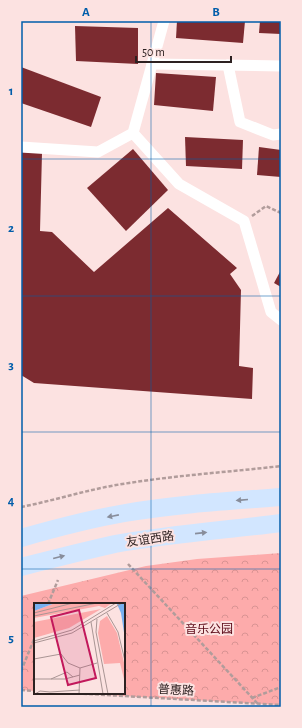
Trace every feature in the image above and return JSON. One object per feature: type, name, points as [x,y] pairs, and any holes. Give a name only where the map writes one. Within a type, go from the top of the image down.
[{"type":"main road","points":[[21,538],[73,524],[125,513],[281,497]]},
{"type":"main road","name":"友谊西路","points":[[21,567],[116,544],[281,524]]},
{"type":"main road","points":[[21,533],[40,532]]},
{"type":"street","points":[[21,147],[98,152],[133,133],[164,21]]},
{"type":"street","points":[[152,64],[281,66]]},
{"type":"street","points":[[228,65],[240,122],[273,135],[281,134]]},
{"type":"street","points":[[133,133],[179,184],[244,221],[271,312],[281,320]]},
{"type":"path","points":[[244,221],[266,206],[281,213]]},
{"type":"path","points":[[21,507],[129,482],[281,466]]},
{"type":"path","points":[[128,564],[258,704]]},
{"type":"path","points":[[48,603],[58,580]]},
{"type":"path","points":[[21,671],[34,639]]},
{"type":"path","points":[[252,698],[281,687]]},
{"type":"path","points":[[21,690],[34,691]]},
{"type":"path","name":"普惠路","points":[[88,694],[281,705]]},
{"type":"green space","name":"音乐公园","points":[[281,553],[281,705],[88,694],[125,694],[125,603],[34,603],[34,691],[21,690],[21,596],[146,566],[197,559]]},
{"type":"building","points":[[177,21],[245,21],[243,43],[176,38]]},
{"type":"building","points":[[260,21],[281,21],[281,34],[259,33]]},
{"type":"building","points":[[75,26],[138,28],[138,64],[76,61]]},
{"type":"building","points":[[21,67],[101,97],[91,127],[21,103]]},
{"type":"building","points":[[156,73],[216,77],[213,111],[154,105]]},
{"type":"building","points":[[185,137],[243,140],[242,169],[186,166]]},
{"type":"building","points":[[259,147],[281,150],[281,177],[257,175]]},
{"type":"building","points":[[133,149],[168,190],[126,231],[87,188]]},
{"type":"building","points":[[21,152],[42,153],[40,231],[52,232],[94,272],[168,208],[237,268],[230,274],[241,290],[239,366],[253,368],[252,399],[34,383],[21,375]]},
{"type":"building","points":[[281,270],[281,287],[274,283]]}]
